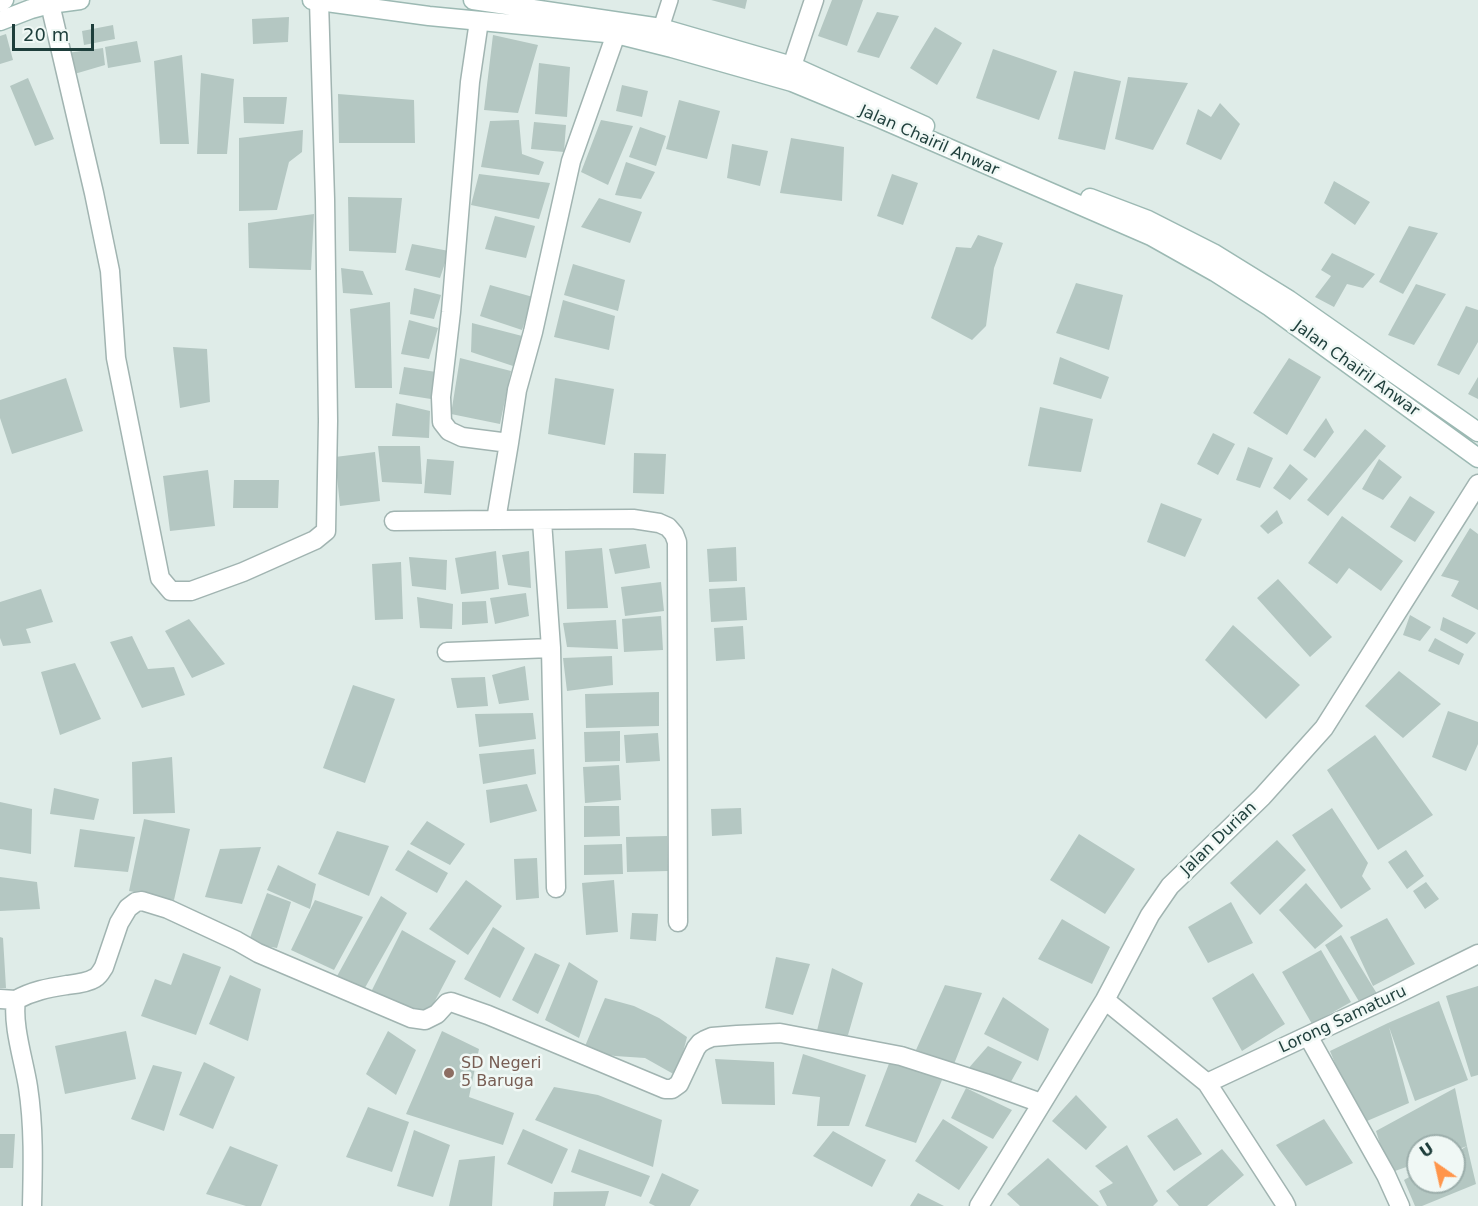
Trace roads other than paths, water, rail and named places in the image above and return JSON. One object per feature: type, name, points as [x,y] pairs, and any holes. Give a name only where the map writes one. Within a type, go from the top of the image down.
[{"type":"street","points":[[0,21],[50,4],[80,0]]},
{"type":"street","name":"Jalan Chairil Anwar","points":[[312,0],[429,16],[616,34],[792,82],[1151,236],[1215,272],[1270,307],[1478,458]]},
{"type":"street","points":[[50,4],[110,271],[116,358],[160,578],[171,591],[190,591],[243,572],[315,540],[326,531],[327,316],[319,0]]},
{"type":"street","name":"Jalan Chairil Anwar","points":[[473,0],[661,28],[792,66],[1025,172],[1148,220],[1213,254],[1289,300],[1478,432]]},
{"type":"street","points":[[792,66],[814,0]]},
{"type":"street","points":[[479,21],[470,82],[451,312],[441,397],[442,422],[448,431],[462,437],[509,443]]},
{"type":"street","points":[[496,520],[517,390],[533,332],[571,161],[616,34]]},
{"type":"street","name":"Jalan Durian","points":[[978,1206],[1105,1000],[1150,915],[1170,886],[1262,797],[1324,728],[1478,484]]},
{"type":"street","points":[[394,521],[633,519],[658,523],[668,527],[674,534],[677,542],[678,922]]},
{"type":"street","points":[[542,521],[551,648],[556,888]]},
{"type":"street","points":[[447,652],[551,648]]},
{"type":"street","points":[[32,1206],[33,1144],[28,1089],[15,1009],[8,1000],[51,987],[95,978],[104,967],[119,924],[128,908],[142,901],[168,909],[258,953],[411,1018],[425,1020],[437,1014],[447,1003],[451,1002],[488,1015],[665,1089],[672,1089],[678,1085],[696,1048],[705,1040],[712,1037],[737,1035],[780,1034],[901,1056],[1041,1103]]},
{"type":"street","name":"Lorong Samaturu","points":[[1207,1083],[1478,954]]},
{"type":"street","points":[[1105,1000],[1207,1083],[1286,1206]]},
{"type":"street","points":[[1308,1036],[1386,1175],[1400,1206]]},
{"type":"lane","points":[[661,28],[670,0]]},
{"type":"place","name":"SD Negeri 5 Baruga","points":[[449,1073]]}]
